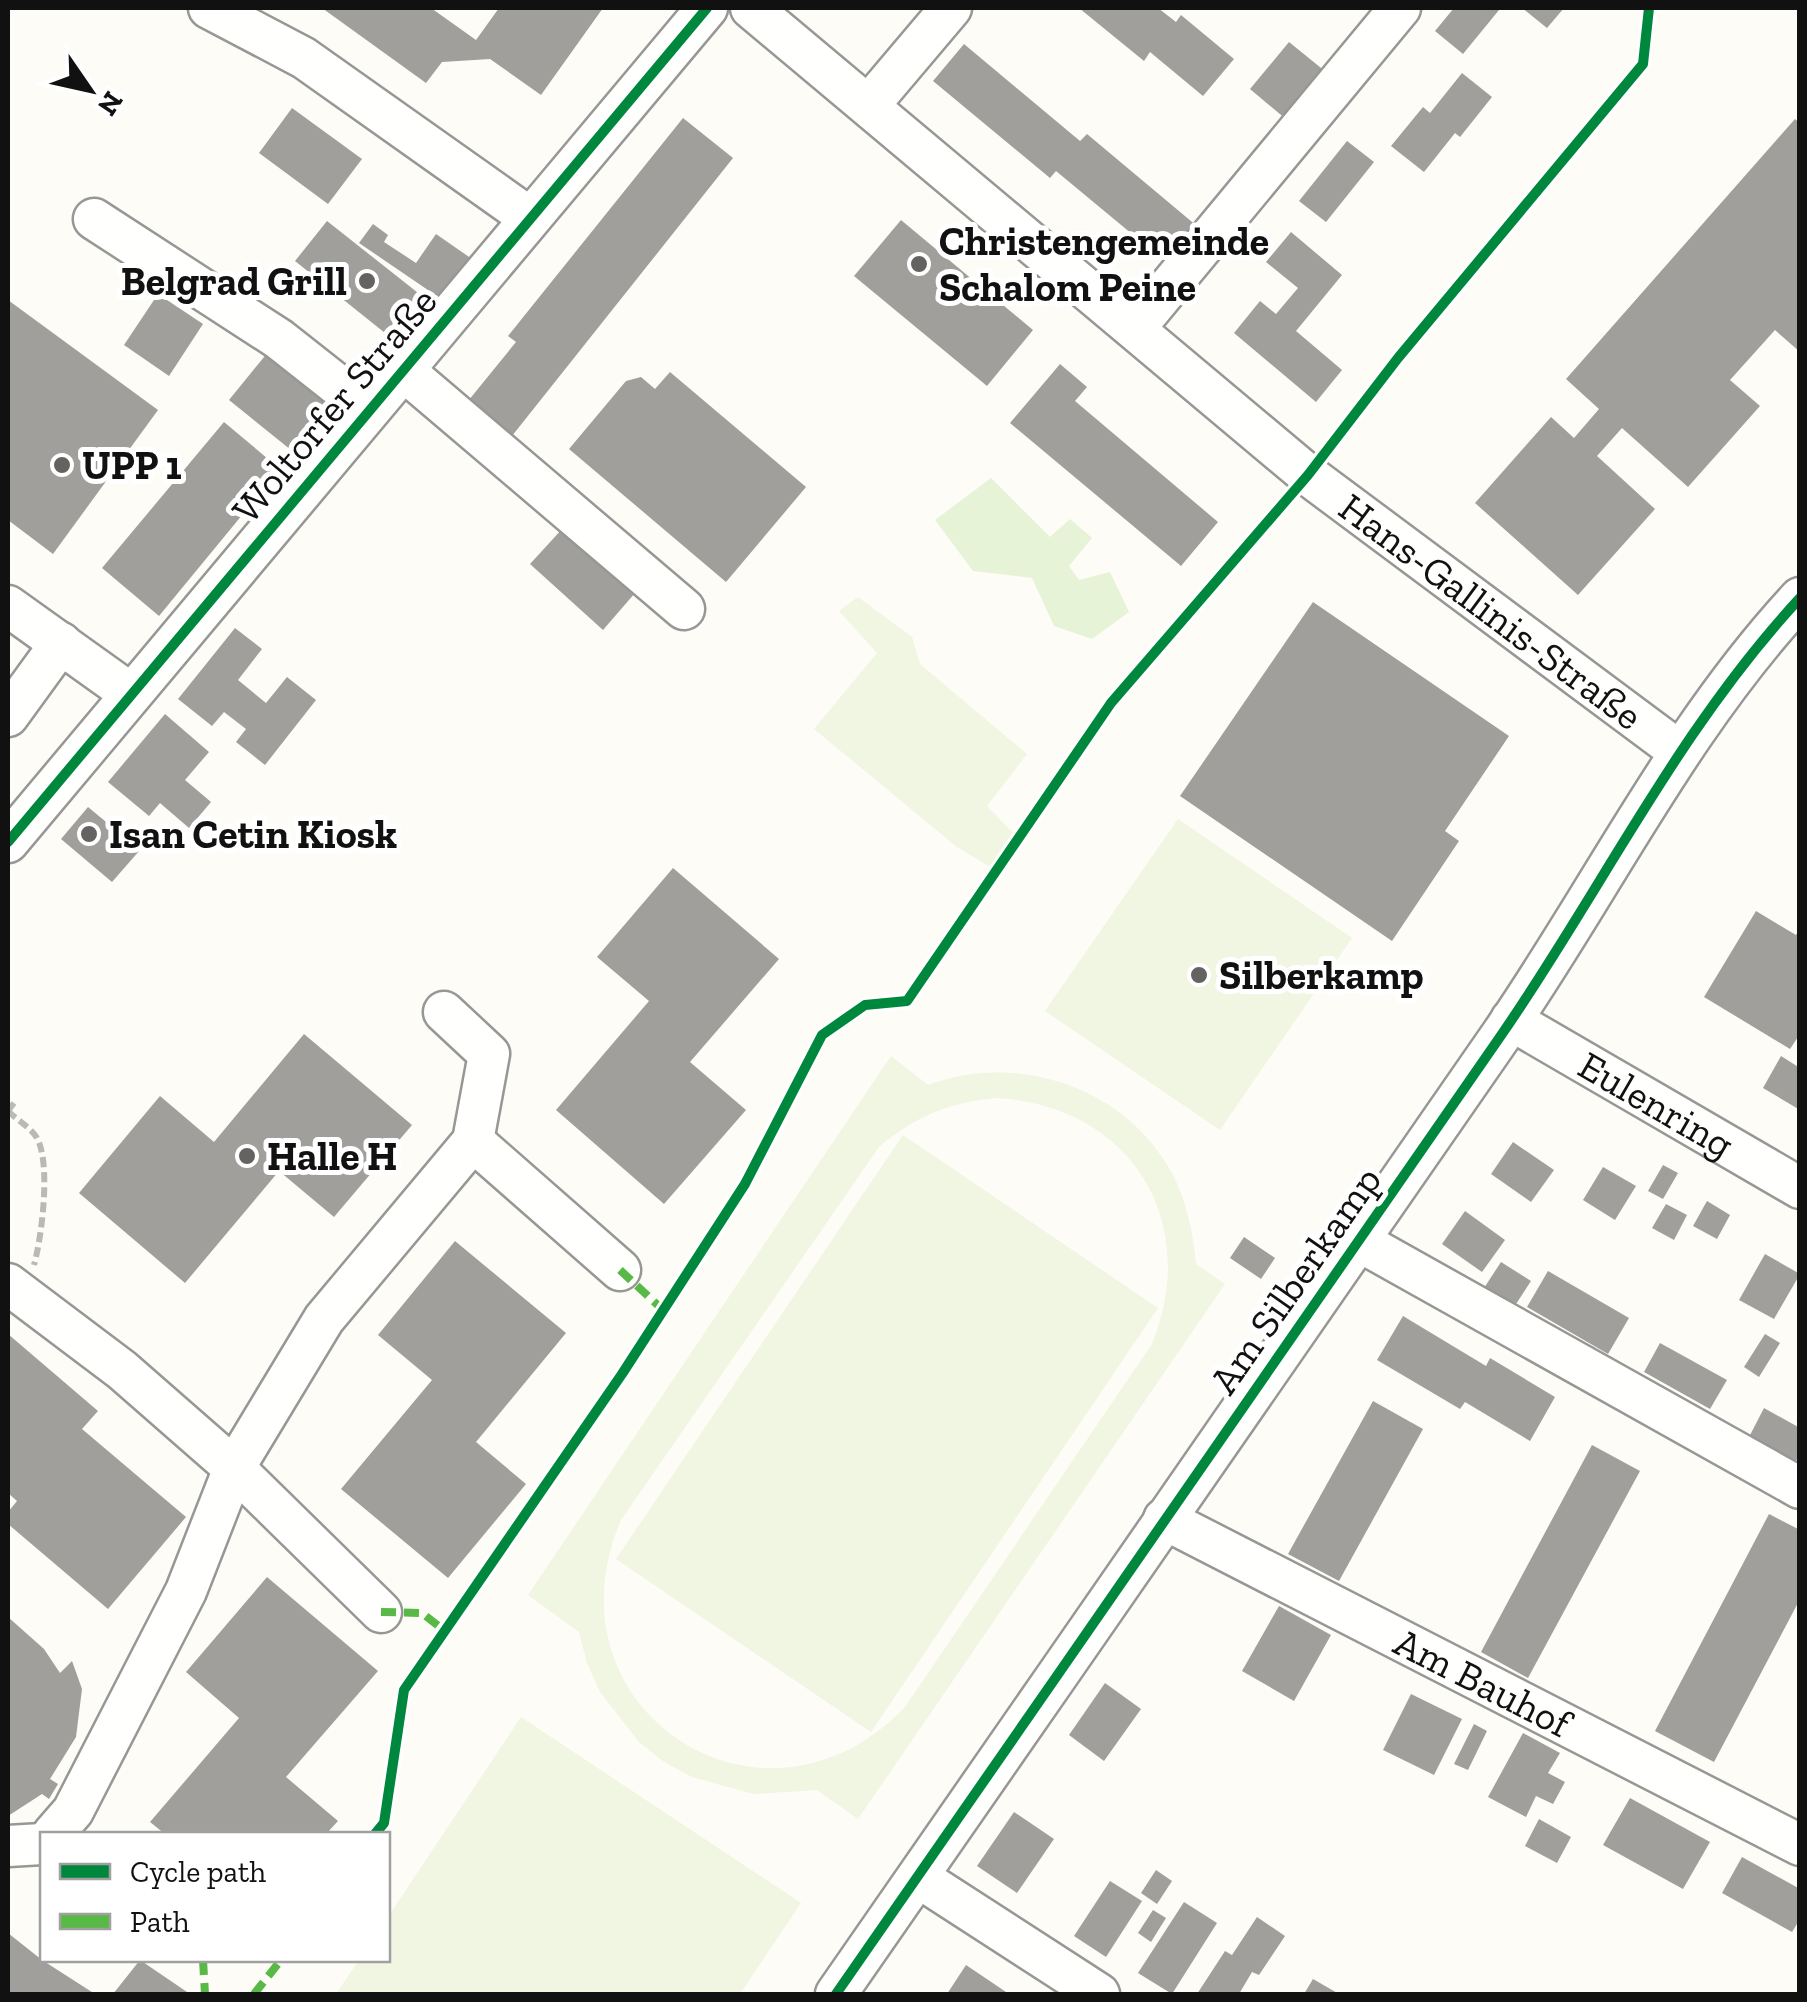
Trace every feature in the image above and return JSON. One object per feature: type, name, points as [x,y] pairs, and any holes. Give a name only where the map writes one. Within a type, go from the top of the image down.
[{"type":"street","points":[[210,8],[304,58],[530,218]]},
{"type":"street","name":"Woltorfer Straße","points":[[8,842],[707,8]]},
{"type":"street","name":"Hans-Gallinis-Straße","points":[[751,8],[1308,475],[1680,752]]},
{"type":"street","points":[[869,105],[951,8]]},
{"type":"street","points":[[1135,328],[1400,8]]},
{"type":"street","points":[[94,219],[279,339],[368,410]]},
{"type":"street","points":[[402,370],[684,609]]},
{"type":"street","name":"Am Silberkamp","points":[[836,1994],[1511,1020],[1731,678],[1800,598]]},
{"type":"street","points":[[8,606],[132,694]]},
{"type":"street","points":[[8,716],[61,644]]},
{"type":"street","points":[[55,1832],[73,1812],[186,1591],[234,1468],[324,1319],[474,1141],[489,1054],[444,1012]]},
{"type":"street","name":"Eulenring","points":[[1511,1020],[1800,1188]]},
{"type":"street","points":[[474,1141],[620,1270]]},
{"type":"street","points":[[1359,1240],[1800,1488]]},
{"type":"street","points":[[17,1290],[122,1370],[234,1468],[381,1612]]},
{"type":"street","name":"Am Bauhof","points":[[1164,1519],[1800,1846]]},
{"type":"street","points":[[8,1846],[40,1844]]},
{"type":"street","points":[[918,1877],[1099,1994]]},
{"type":"path","points":[[14,1103],[8,1111],[36,1136],[42,1157],[41,1238],[17,1290]]},
{"type":"green space","points":[[991,478],[1050,537],[1070,519],[1092,538],[1069,566],[1079,580],[1110,572],[1129,612],[1092,639],[1054,626],[1032,578],[973,571],[935,520]]},
{"type":"green space","points":[[858,597],[912,637],[920,664],[1027,754],[987,806],[1017,837],[995,870],[957,847],[814,729],[877,653],[839,611]]},
{"type":"green space","name":"Silberkamp","points":[[1178,819],[1352,938],[1220,1130],[1045,1011]]},
{"type":"green space","points":[[891,1056],[928,1085],[998,1072],[1067,1085],[1099,1099],[1128,1119],[1153,1145],[1182,1196],[1196,1264],[1225,1284],[858,1819],[817,1790],[753,1794],[692,1777],[664,1762],[639,1742],[600,1692],[579,1632],[528,1595]],"holes":[[[996,1098],[1043,1105],[1084,1122],[1117,1146],[1143,1177],[1160,1214],[1168,1254],[1165,1298],[1152,1344],[905,1707],[849,1749],[789,1767],[731,1763],[679,1740],[638,1702],[611,1650],[604,1588],[621,1520],[879,1147],[919,1119],[963,1103]]]},
{"type":"green space","points":[[903,1135],[1158,1308],[871,1732],[616,1559]]},
{"type":"green space","points":[[521,1717],[801,1903],[740,1994],[336,1994],[358,1962],[390,1962],[390,1914]]},
{"type":"building","points":[[322,8],[431,8],[476,40],[499,8],[603,8],[541,95],[490,59],[442,62],[426,83]]},
{"type":"building","points":[[1079,8],[1158,8],[1176,22],[1181,15],[1234,59],[1203,96],[1150,52],[1144,61]]},
{"type":"building","points":[[1454,8],[1499,10],[1463,54],[1435,31]]},
{"type":"building","points":[[1522,8],[1564,8],[1547,28]]},
{"type":"building","points":[[1289,42],[1326,72],[1287,120],[1250,89]]},
{"type":"building","points":[[964,44],[1080,141],[1087,134],[1204,232],[1173,268],[1056,171],[1050,178],[933,81]]},
{"type":"building","points":[[1462,73],[1492,97],[1460,137],[1455,133],[1424,172],[1391,146],[1423,107],[1430,113]]},
{"type":"building","points":[[292,108],[362,159],[328,204],[259,153]]},
{"type":"building","points":[[683,118],[733,158],[508,441],[464,406],[516,342],[508,336]]},
{"type":"building","points":[[1795,119],[1800,123],[1800,352],[1775,330],[1730,380],[1760,406],[1688,487],[1622,428],[1597,456],[1655,509],[1578,595],[1475,503],[1551,417],[1574,438],[1599,409],[1566,379]]},
{"type":"building","points":[[1347,141],[1374,162],[1326,222],[1299,201]]},
{"type":"building","points":[[901,220],[1033,330],[987,386],[854,276]]},
{"type":"building","points":[[327,221],[427,300],[395,341],[295,261]]},
{"type":"building","points":[[373,224],[388,235],[384,242],[416,263],[436,234],[472,259],[444,301],[359,243]]},
{"type":"building","points":[[1291,232],[1342,275],[1296,331],[1342,370],[1316,402],[1234,333],[1260,301],[1276,314],[1298,288],[1266,262]]},
{"type":"building","points":[[158,294],[203,324],[169,376],[124,345]]},
{"type":"building","name":"UPP 1","points":[[8,300],[158,410],[53,554],[8,520]]},
{"type":"building","points":[[273,346],[335,395],[291,450],[229,400]]},
{"type":"building","points":[[1060,364],[1087,387],[1075,401],[1218,522],[1181,566],[1010,423]]},
{"type":"building","points":[[670,372],[806,487],[726,582],[569,449],[626,381],[641,377],[655,389]]},
{"type":"building","points":[[224,422],[280,469],[159,616],[102,568]]},
{"type":"building","points":[[563,528],[635,593],[603,630],[530,564]]},
{"type":"building","points":[[1313,602],[1509,736],[1445,831],[1459,841],[1392,941],[1180,796]]},
{"type":"building","points":[[235,628],[262,649],[238,680],[266,703],[287,677],[316,700],[265,765],[236,742],[246,729],[224,712],[212,726],[178,699]]},
{"type":"building","points":[[165,714],[209,752],[185,780],[211,802],[189,828],[160,803],[149,816],[108,782]]},
{"type":"building","points":[[88,807],[140,850],[112,882],[61,839]]},
{"type":"building","points":[[673,868],[779,959],[690,1062],[746,1110],[664,1204],[556,1110],[649,1001],[597,957]]},
{"type":"building","points":[[1756,911],[1796,935],[1800,928],[1800,1034],[1790,1049],[1704,997]]},
{"type":"building","name":"Halle H","points":[[304,1034],[412,1125],[334,1217],[279,1171],[185,1283],[79,1193],[160,1096],[214,1142]]},
{"type":"building","points":[[1781,1056],[1800,1068],[1800,1110],[1763,1088]]},
{"type":"building","points":[[1513,1142],[1554,1170],[1531,1202],[1491,1174]]},
{"type":"building","points":[[1663,1165],[1678,1173],[1663,1199],[1648,1191]]},
{"type":"building","points":[[1603,1167],[1636,1186],[1615,1220],[1583,1200]]},
{"type":"building","points":[[1707,1201],[1730,1215],[1717,1239],[1693,1226]]},
{"type":"building","points":[[1666,1204],[1687,1215],[1674,1240],[1652,1228]]},
{"type":"building","points":[[1465,1211],[1505,1240],[1482,1272],[1442,1244]]},
{"type":"building","points":[[1244,1237],[1275,1258],[1261,1279],[1230,1258]]},
{"type":"building","points":[[455,1241],[566,1333],[476,1442],[526,1484],[448,1578],[341,1489],[432,1380],[378,1335]]},
{"type":"building","points":[[1765,1254],[1800,1274],[1774,1319],[1739,1300]]},
{"type":"building","points":[[1501,1262],[1531,1281],[1514,1307],[1484,1288]]},
{"type":"building","points":[[1548,1271],[1629,1318],[1608,1354],[1527,1307]]},
{"type":"building","points":[[1403,1316],[1486,1366],[1490,1358],[1555,1397],[1530,1441],[1465,1402],[1460,1409],[1377,1360]]},
{"type":"building","points":[[8,1334],[98,1411],[82,1429],[186,1517],[108,1609],[8,1524],[8,1512],[17,1501],[8,1493]]},
{"type":"building","points":[[1765,1334],[1780,1343],[1759,1377],[1744,1367]]},
{"type":"building","points":[[1660,1343],[1727,1380],[1710,1409],[1644,1372]]},
{"type":"building","points":[[1373,1401],[1423,1429],[1339,1581],[1288,1554]]},
{"type":"building","points":[[1764,1408],[1800,1428],[1800,1454],[1794,1464],[1748,1439]]},
{"type":"building","points":[[1592,1445],[1640,1471],[1528,1678],[1481,1652]]},
{"type":"building","points":[[1769,1514],[1800,1530],[1800,1599],[1714,1762],[1655,1731]]},
{"type":"building","points":[[267,1577],[378,1671],[286,1777],[338,1821],[328,1832],[162,1832],[150,1822],[239,1718],[186,1672]]},
{"type":"building","points":[[1279,1606],[1331,1635],[1294,1701],[1242,1671]]},
{"type":"building","points":[[8,1617],[44,1649],[60,1673],[72,1661],[82,1689],[76,1737],[50,1779],[58,1784],[49,1799],[42,1794],[8,1816]]},
{"type":"building","points":[[1105,1683],[1141,1709],[1104,1761],[1069,1735]]},
{"type":"building","points":[[1411,1694],[1462,1719],[1434,1775],[1383,1750]]},
{"type":"building","points":[[1474,1724],[1487,1731],[1468,1770],[1454,1764]]},
{"type":"building","points":[[1523,1733],[1560,1753],[1548,1773],[1565,1782],[1553,1804],[1536,1796],[1526,1817],[1488,1797]]},
{"type":"building","points":[[1630,1798],[1710,1842],[1683,1889],[1603,1845]]},
{"type":"building","points":[[1014,1812],[1054,1839],[1017,1893],[977,1866]]},
{"type":"building","points":[[1539,1819],[1571,1837],[1557,1863],[1525,1846]]},
{"type":"building","points":[[1742,1857],[1800,1889],[1800,1919],[1792,1932],[1722,1893]]},
{"type":"building","points":[[1156,1870],[1172,1881],[1157,1904],[1141,1893]]},
{"type":"building","points":[[1110,1881],[1142,1901],[1106,1957],[1074,1936]]},
{"type":"building","points":[[1184,1902],[1217,1923],[1172,1994],[1138,1973]]},
{"type":"building","points":[[1153,1910],[1166,1918],[1151,1942],[1138,1933]]},
{"type":"building","points":[[1257,1917],[1285,1936],[1259,1975],[1252,1972],[1239,1994],[1197,1994],[1225,1951],[1232,1955]]},
{"type":"building","points":[[8,1933],[40,1962],[95,1994],[8,1994]]},
{"type":"building","points":[[138,1962],[143,1962],[190,1994],[113,1994]]},
{"type":"building","points":[[966,1965],[1009,1994],[947,1994]]},
{"type":"building","points":[[1313,1979],[1339,1994],[1304,1994]]},
{"type":"marked path","points":[[620,1270],[663,1310]]},
{"type":"marked path","points":[[381,1612],[422,1613],[445,1631]]},
{"type":"marked path","points":[[203,1962],[205,1994]]},
{"type":"marked path","points":[[254,1994],[279,1962]]},
{"type":"cycle path","points":[[8,842],[707,8]]},
{"type":"cycle path","points":[[377,1832],[384,1823],[404,1690],[622,1374],[745,1184],[822,1035],[865,1005],[907,1001],[1111,703],[1308,475],[1398,358],[1643,64],[1649,8]]},
{"type":"cycle path","points":[[836,1994],[1502,1034],[1716,701],[1800,598]]},
{"type":"place","name":"Christengemeinde Schalom Peine","points":[[919,264]]},
{"type":"place","name":"Belgrad Grill","points":[[367,281]]},
{"type":"place","name":"UPP 1","points":[[62,465]]},
{"type":"place","name":"Isan Cetin Kiosk","points":[[89,834]]},
{"type":"place","name":"Silberkamp","points":[[1199,975]]},
{"type":"place","name":"Halle H","points":[[247,1156]]}]
